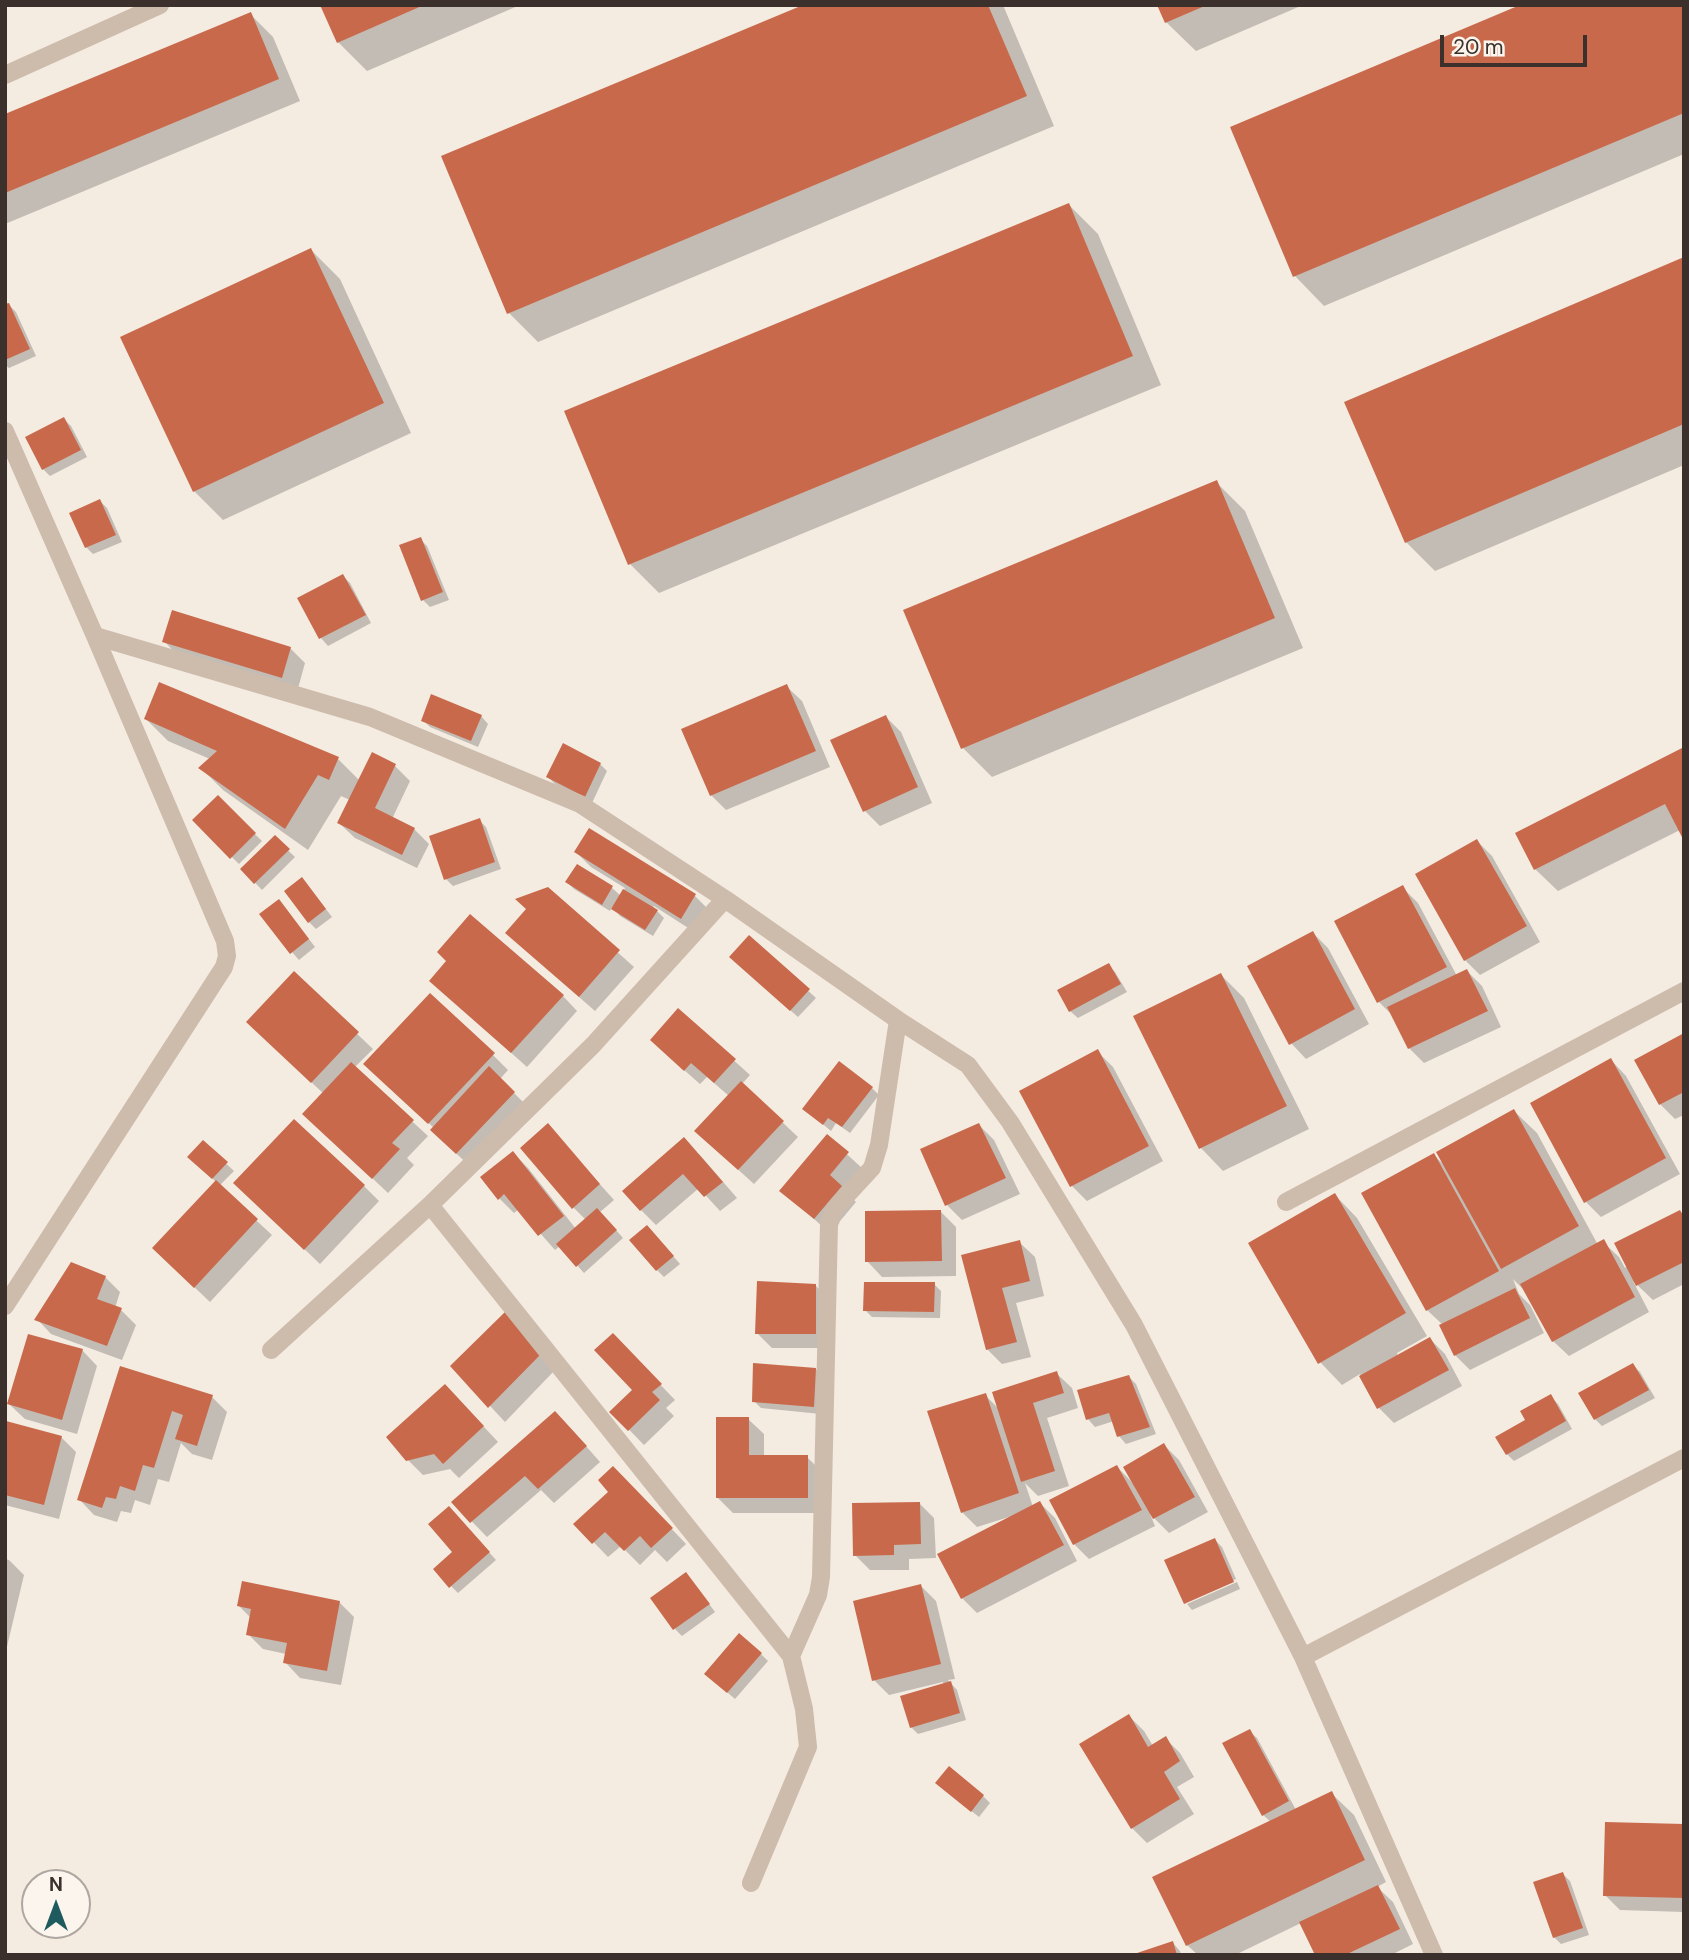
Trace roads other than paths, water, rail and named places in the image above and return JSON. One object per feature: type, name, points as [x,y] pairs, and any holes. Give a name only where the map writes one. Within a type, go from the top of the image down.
[{"type":"street","points":[[5,75],[160,5]]},
{"type":"street","points":[[5,431],[225,942],[227,956],[224,967],[5,1306]]},
{"type":"street","points":[[95,636],[370,717],[580,804],[725,899],[898,1020],[968,1065],[1010,1122],[1134,1325],[1303,1657],[1434,1955]]},
{"type":"street","points":[[271,1350],[430,1205],[593,1045],[725,899]]},
{"type":"street","points":[[1286,1202],[1684,991]]},
{"type":"street","points":[[791,1656],[818,1595],[821,1577],[829,1224],[836,1207],[872,1168],[879,1145],[898,1020]]},
{"type":"street","points":[[430,1205],[791,1656],[804,1709],[808,1747],[751,1883]]},
{"type":"street","points":[[1303,1657],[1684,1458]]}]
